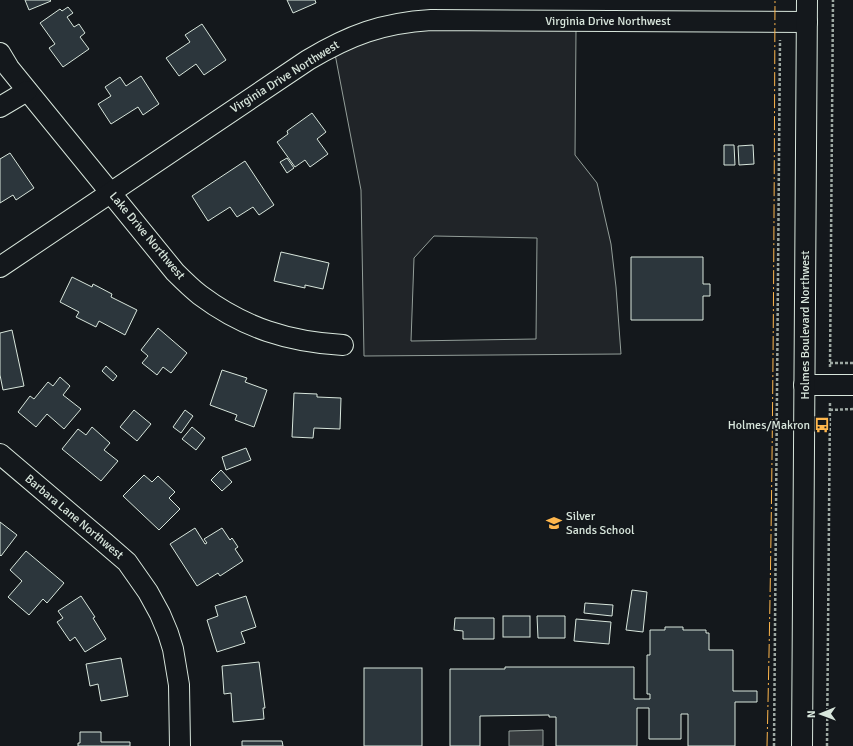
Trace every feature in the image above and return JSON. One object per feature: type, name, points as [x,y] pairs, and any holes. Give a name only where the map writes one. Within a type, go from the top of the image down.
[{"type":"street","name":"Holmes Boulevard Northwest","points":[[802,746],[807,0]]},
{"type":"street","name":"Virginia Drive Northwest","points":[[0,267],[308,60],[342,41],[371,29],[391,24],[431,20],[807,22]]},
{"type":"street","name":"Lake Drive Northwest","points":[[0,53],[9,68],[175,272],[200,294],[226,313],[256,328],[285,338],[324,344],[343,345]]},
{"type":"street","points":[[0,107],[28,91]]},
{"type":"street","points":[[804,385],[853,385]]},
{"type":"street","name":"Barbara Lane Northwest","points":[[0,454],[127,562],[148,592],[160,614],[168,633],[172,649],[179,685],[180,746]]},
{"type":"path","points":[[774,746],[780,22]]},
{"type":"path","points":[[830,363],[853,363]]},
{"type":"path","points":[[830,410],[853,410]]},
{"type":"shaded area","points":[[416,30],[576,30],[575,155],[597,183],[611,244],[621,354],[364,356],[361,190],[335,54],[375,37]],"holes":[[[434,236],[537,238],[536,339],[411,341],[414,258]]]},
{"type":"shaded area","points":[[543,730],[543,746],[509,746],[509,731]]},
{"type":"building","points":[[25,0],[50,0],[51,1],[29,10]]},
{"type":"building","points":[[287,0],[315,0],[316,3],[293,13]]},
{"type":"building","points":[[68,7],[73,13],[67,17],[74,27],[79,24],[85,33],[80,37],[89,49],[63,67],[49,48],[55,44],[40,23],[60,9],[62,11]]},
{"type":"building","points":[[202,24],[226,60],[204,75],[196,64],[179,76],[166,58],[190,42],[185,35]]},
{"type":"building","points":[[141,76],[159,104],[143,115],[138,107],[111,124],[98,104],[111,96],[105,87],[120,77],[126,86]]},
{"type":"building","points":[[312,113],[326,132],[317,139],[328,154],[310,167],[305,160],[295,167],[277,142],[288,134],[287,131]]},
{"type":"building","points":[[724,145],[734,145],[735,165],[724,165]]},
{"type":"building","points":[[753,145],[754,164],[739,165],[738,146]]},
{"type":"building","points":[[10,153],[34,188],[16,200],[13,195],[0,203],[0,159]]},
{"type":"building","points":[[287,158],[294,168],[287,173],[280,162]]},
{"type":"building","points":[[245,161],[274,205],[259,215],[253,207],[237,217],[230,207],[208,221],[192,196]]},
{"type":"building","points":[[281,252],[329,263],[323,289],[305,285],[305,288],[274,281]]},
{"type":"building","points":[[631,257],[703,257],[703,284],[710,284],[710,296],[703,296],[703,320],[631,320]]},
{"type":"building","points":[[72,277],[92,287],[93,284],[112,294],[111,297],[137,310],[125,335],[99,321],[96,327],[76,317],[79,312],[60,302]]},
{"type":"building","points":[[158,328],[187,353],[171,373],[163,367],[157,375],[142,363],[148,356],[141,350]]},
{"type":"building","points":[[12,330],[24,386],[3,390],[0,375],[0,333]]},
{"type":"building","points":[[106,366],[117,376],[113,381],[102,371]]},
{"type":"building","points":[[222,370],[247,378],[245,382],[267,390],[254,427],[235,420],[237,415],[210,405]]},
{"type":"building","points":[[60,377],[70,386],[63,395],[81,409],[64,429],[47,414],[36,427],[18,412],[30,396],[34,399],[48,382],[53,386]]},
{"type":"building","points":[[294,393],[317,394],[317,397],[341,398],[340,429],[314,428],[313,438],[292,437]]},
{"type":"building","points":[[134,410],[151,424],[137,441],[120,427]]},
{"type":"building","points":[[185,410],[193,416],[181,433],[173,427]]},
{"type":"building","points":[[92,427],[110,443],[104,450],[118,461],[101,481],[62,449],[78,429],[86,435]]},
{"type":"building","points":[[192,427],[205,438],[196,450],[182,439]]},
{"type":"building","points":[[246,448],[251,460],[226,470],[222,457]]},
{"type":"building","points":[[221,470],[232,482],[222,491],[211,480]]},
{"type":"building","points":[[144,475],[152,482],[158,476],[175,492],[169,498],[180,509],[159,530],[123,496]]},
{"type":"building","points":[[0,522],[17,535],[1,556],[0,555]]},
{"type":"building","points":[[195,528],[205,544],[207,543],[204,539],[222,528],[230,540],[232,538],[238,547],[235,549],[243,561],[220,576],[218,573],[197,586],[170,544]]},
{"type":"building","points":[[26,551],[64,583],[47,603],[43,599],[29,615],[8,597],[22,581],[10,570]]},
{"type":"building","points":[[632,590],[647,592],[643,632],[626,630]]},
{"type":"building","points":[[81,596],[95,617],[93,618],[106,639],[85,652],[75,637],[70,641],[57,622],[63,618],[58,611]]},
{"type":"building","points":[[246,596],[256,627],[241,632],[245,643],[217,652],[207,620],[218,616],[215,606]]},
{"type":"building","points":[[585,603],[613,605],[612,616],[584,613]]},
{"type":"building","points":[[503,616],[530,616],[530,637],[503,637]]},
{"type":"building","points":[[537,616],[565,616],[565,638],[538,638]]},
{"type":"building","points":[[455,618],[494,618],[494,639],[463,639],[463,631],[454,630]]},
{"type":"building","points":[[576,619],[611,622],[609,644],[574,641]]},
{"type":"building","points":[[665,627],[683,627],[683,630],[706,630],[706,633],[709,633],[709,650],[733,650],[733,691],[757,691],[757,702],[735,702],[735,746],[688,746],[688,714],[681,714],[681,739],[649,739],[649,708],[637,708],[637,746],[556,746],[556,717],[549,717],[549,715],[480,716],[480,746],[450,746],[450,669],[505,669],[505,667],[634,667],[634,699],[650,699],[650,694],[647,694],[647,655],[650,655],[650,630],[665,630]]},
{"type":"building","points":[[121,658],[128,696],[101,701],[98,684],[90,686],[86,664]]},
{"type":"building","points":[[259,662],[265,708],[263,708],[264,719],[233,722],[231,693],[224,694],[222,666]]},
{"type":"building","points":[[364,668],[422,668],[422,746],[364,746]]},
{"type":"building","points":[[80,732],[101,732],[101,742],[130,742],[130,746],[78,746],[78,743],[80,743]]},
{"type":"building","points":[[242,741],[282,741],[283,746],[242,746]]},
{"type":"power","points":[[767,746],[774,280],[775,0]]},
{"type":"place","name":"Holmes/Makron","points":[[822,425]]},
{"type":"place","name":"Silver Sands School","points":[[554,523]]}]
